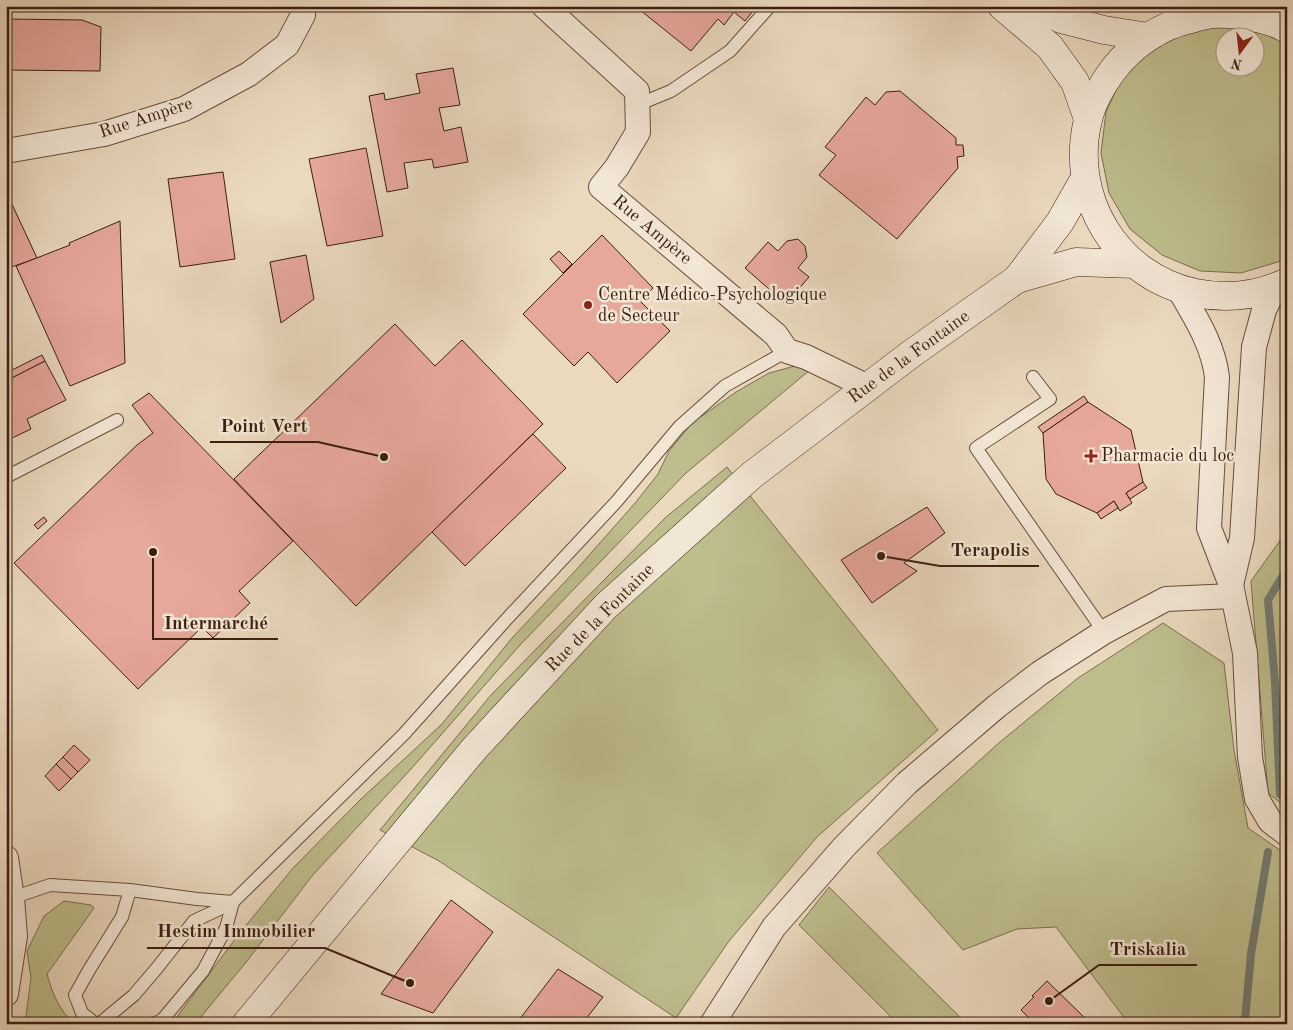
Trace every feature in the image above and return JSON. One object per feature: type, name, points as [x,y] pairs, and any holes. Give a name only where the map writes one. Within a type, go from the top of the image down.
[{"type":"main road","points":[[1002,6],[1050,47],[1075,82],[1088,119]]},
{"type":"main road","points":[[1037,6],[1061,19],[1104,30],[1148,37]]},
{"type":"main road","points":[[1281,285],[1243,296],[1211,296],[1179,289],[1156,279],[1135,264],[1111,240],[1094,211],[1085,178],[1083,148],[1088,119],[1101,87],[1121,59],[1148,37],[1179,22],[1213,14],[1248,16],[1287,29]]},
{"type":"main road","name":"Rue de la Fontaine","points":[[246,1024],[474,749],[606,606],[752,475],[911,354],[1017,279],[1060,222],[1085,178]]},
{"type":"main road","name":"Rue de la Fontaine","points":[[1017,279],[1076,262],[1135,264]]},
{"type":"street","name":"Rue Ampère","points":[[6,151],[104,134],[184,109],[249,74],[287,45],[303,15],[303,6]]},
{"type":"street","name":"Rue Ampère","points":[[544,6],[637,91],[638,132],[617,167],[601,187],[796,354],[868,386]]},
{"type":"street","points":[[1232,591],[1242,538],[1254,347],[1264,310],[1281,285]]},
{"type":"street","points":[[1179,289],[1206,337],[1215,360],[1217,376],[1209,528],[1232,591],[1245,653],[1250,757],[1257,799],[1270,821],[1287,834]]},
{"type":"street","points":[[712,1024],[774,927],[850,841],[908,783],[998,706],[1040,673],[1104,632],[1166,600],[1232,591]]},
{"type":"street","points":[[6,858],[12,898],[14,936],[6,994]]},
{"type":"lane","points":[[637,105],[671,91],[730,51],[770,6]]},
{"type":"lane","points":[[130,890],[122,918],[75,995],[82,1013],[97,1024],[134,994],[158,968],[194,922],[233,902],[404,734],[616,501],[679,427],[725,386],[796,354]]},
{"type":"lane","points":[[1033,377],[1050,399],[976,448],[1104,632]]},
{"type":"lane","points":[[6,477],[117,420]]},
{"type":"lane","points":[[12,898],[50,885],[130,890],[196,900],[233,902]]},
{"type":"lane","points":[[154,1024],[163,1019],[203,971],[226,928],[233,902]]},
{"type":"shaded area","points":[[1230,22],[1250,28],[1216,28],[1216,78],[1266,78],[1266,33],[1287,39],[1287,257],[1281,261],[1241,273],[1200,271],[1162,255],[1130,229],[1109,193],[1101,153],[1106,112],[1123,75],[1152,46],[1189,27]]},
{"type":"shaded area","points":[[795,366],[810,370],[686,473],[520,645],[411,769],[312,876],[247,961],[195,1024],[170,1024],[239,934],[293,868],[361,799],[441,725],[513,637],[636,502],[658,474],[669,451],[692,423],[736,392],[769,373]]},
{"type":"shaded area","points":[[727,467],[938,730],[817,837],[729,941],[676,1018],[439,861],[380,830],[491,695],[665,518]]},
{"type":"shaded area","points":[[1287,531],[1287,808],[1268,793],[1251,581]]},
{"type":"shaded area","points":[[1163,623],[1224,663],[1234,750],[1248,828],[1287,855],[1287,969],[1282,1001],[1287,1024],[1129,1024],[1056,927],[1017,929],[963,950],[877,853],[1000,742],[1078,678]]},
{"type":"shaded area","points":[[829,887],[967,1024],[898,1024],[799,925]]},
{"type":"shaded area","points":[[64,901],[91,905],[94,908],[47,974],[57,1002],[75,1024],[25,1024],[31,978],[27,951],[44,916]]},
{"type":"building","points":[[635,6],[757,6],[745,21],[734,12],[724,25],[718,19],[691,51]]},
{"type":"building","points":[[8,19],[82,20],[101,27],[100,71],[7,70]]},
{"type":"building","points":[[453,68],[460,105],[439,108],[444,131],[461,127],[468,162],[434,168],[432,159],[404,163],[408,188],[387,192],[369,96],[384,93],[385,100],[420,93],[416,74]]},
{"type":"building","points":[[900,91],[956,138],[956,145],[963,145],[964,156],[957,157],[958,168],[897,239],[819,175],[836,155],[825,147],[866,97],[875,105],[886,92]]},
{"type":"building","points":[[366,148],[383,236],[327,246],[309,159]]},
{"type":"building","points":[[223,172],[235,259],[180,267],[168,179]]},
{"type":"building","points":[[10,200],[37,258],[6,269],[6,201]]},
{"type":"building","points":[[120,221],[125,363],[70,386],[16,266],[70,245],[69,243]]},
{"type":"building","name":"Centre Médico-Psychologique de Secteur","points":[[602,235],[653,288],[640,301],[670,331],[617,383],[588,352],[574,366],[523,314]]},
{"type":"building","points":[[798,239],[805,246],[807,257],[798,268],[809,277],[786,304],[745,268],[768,242],[778,251],[787,241]]},
{"type":"building","points":[[559,251],[572,264],[563,273],[550,259]]},
{"type":"building","points":[[306,255],[314,299],[281,323],[270,262]]},
{"type":"building","points":[[395,324],[435,366],[462,340],[543,424],[356,606],[234,479]]},
{"type":"building","points":[[42,355],[45,361],[6,381],[6,373]]},
{"type":"building","points":[[45,361],[66,400],[27,419],[31,429],[6,441],[6,381]]},
{"type":"building","points":[[149,393],[293,541],[239,591],[250,603],[213,638],[202,627],[138,689],[14,563],[137,445],[153,433],[132,405]]},
{"type":"building","points":[[1084,396],[1088,402],[1043,433],[1038,427]]},
{"type":"building","name":"Pharmacie du loc","points":[[1088,402],[1131,430],[1143,482],[1126,493],[1132,503],[1120,511],[1114,501],[1097,513],[1056,494],[1046,479],[1043,433]]},
{"type":"building","points":[[533,434],[566,468],[465,566],[432,532]]},
{"type":"building","points":[[1143,482],[1147,488],[1130,499],[1126,493]]},
{"type":"building","points":[[1114,501],[1118,508],[1101,519],[1097,513]]},
{"type":"building","points":[[927,507],[945,533],[904,563],[917,571],[872,603],[841,560]]},
{"type":"building","points":[[44,517],[47,521],[38,529],[34,525]]},
{"type":"building","points":[[74,745],[90,760],[78,772],[63,757]]},
{"type":"building","points":[[63,757],[78,772],[71,779],[56,764]]},
{"type":"building","points":[[56,764],[71,779],[59,791],[45,776]]},
{"type":"building","points":[[451,900],[493,932],[433,1013],[381,994]]},
{"type":"building","points":[[558,969],[603,997],[582,1024],[516,1024]]},
{"type":"building","points":[[1047,981],[1086,1019],[1080,1024],[1035,1024],[1021,1010]]},
{"type":"waterway","points":[[1280,794],[1275,682],[1268,600],[1287,569]]},
{"type":"waterway","points":[[1242,1024],[1245,1020],[1251,954],[1268,852]]},
{"type":"place","name":"Centre Médico-Psychologique de Secteur","points":[[588,305]]},
{"type":"place","name":"Pharmacie du loc","points":[[1091,456]]},
{"type":"place","name":"Point Vert","points":[[384,457]]},
{"type":"place","name":"Intermarché","points":[[153,552]]},
{"type":"place","name":"Terapolis","points":[[881,556]]},
{"type":"place","name":"Hestim Immobilier","points":[[410,983]]},
{"type":"place","name":"Triskalia","points":[[1049,1001]]}]
